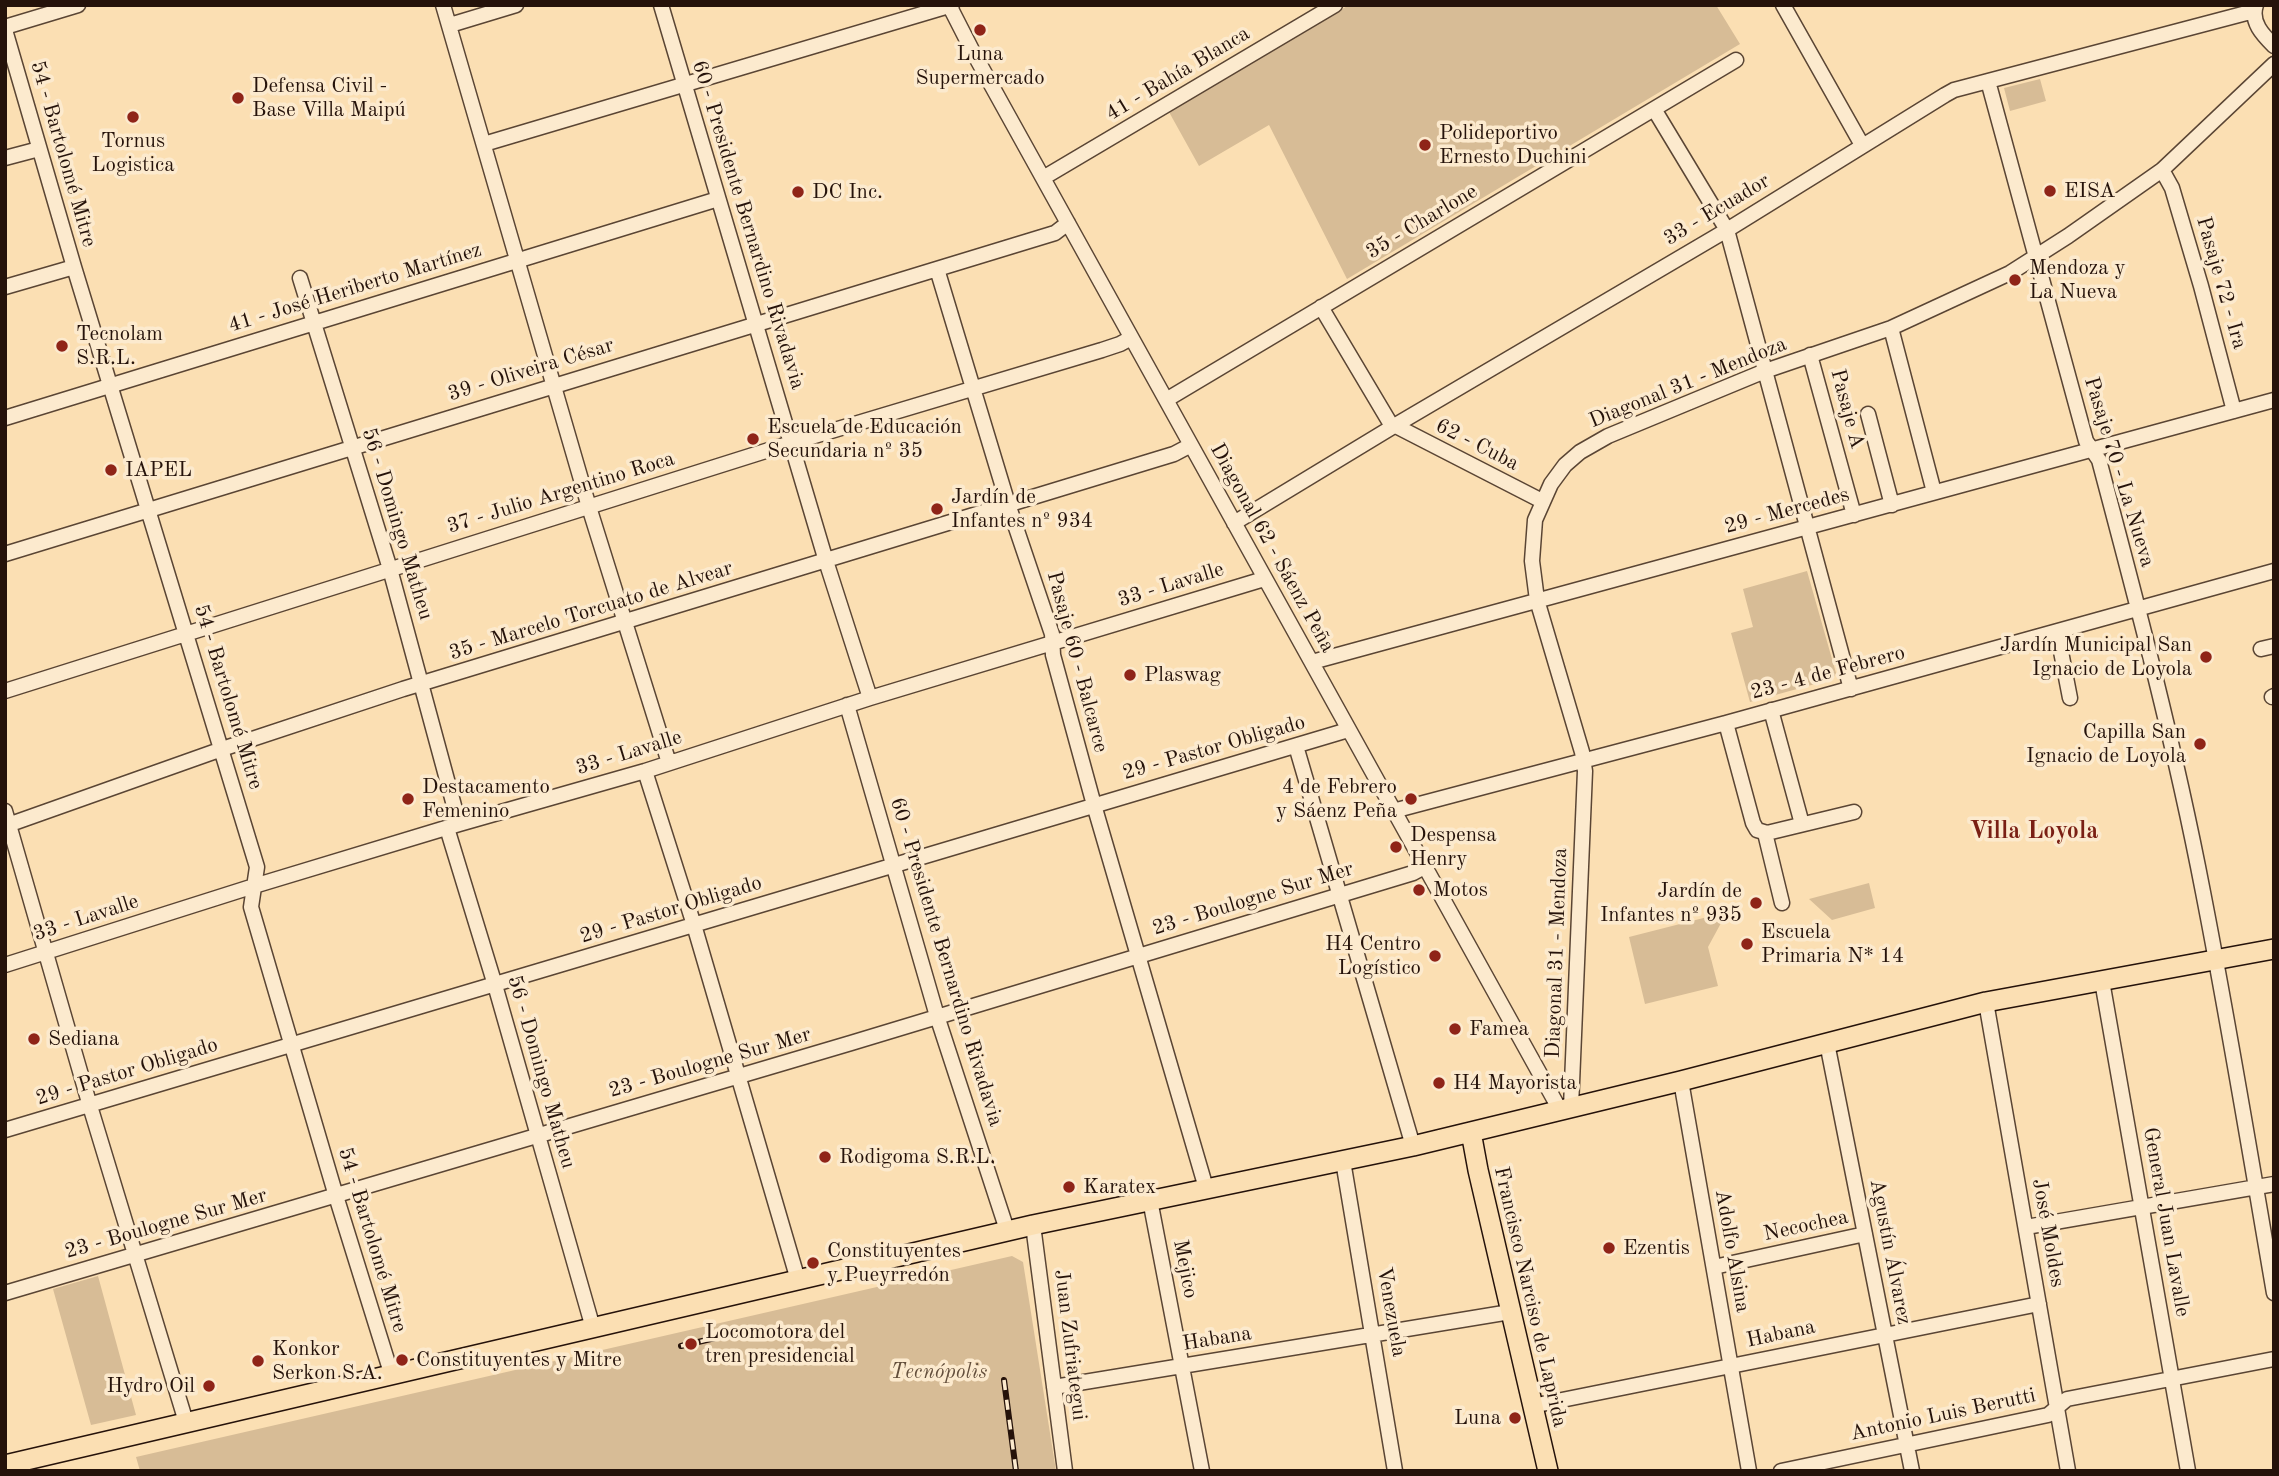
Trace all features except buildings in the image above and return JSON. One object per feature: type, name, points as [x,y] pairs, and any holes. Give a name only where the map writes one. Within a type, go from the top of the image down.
[{"type":"main road","points":[[5,1465],[1033,1224],[1413,1146],[1681,1081],[1986,1002],[2274,949]]},
{"type":"main road","name":"Francisco Narciso de Laprida","points":[[1471,1132],[1548,1471]]},
{"type":"street","points":[[5,29],[78,5]]},
{"type":"street","points":[[443,5],[589,507],[669,763]]},
{"type":"street","points":[[450,25],[516,5]]},
{"type":"street","name":"60 - Presidente Bernardino Rivadavia","points":[[661,5],[826,561],[870,698]]},
{"type":"street","name":"41 - Bahía Blanca","points":[[1044,178],[1313,11],[1335,5]]},
{"type":"street","points":[[1783,5],[1862,145]]},
{"type":"street","points":[[484,144],[951,6]]},
{"type":"street","name":"Diagonal 62 - Sáenz Peña","points":[[951,6],[973,52],[1130,338],[1424,867],[1565,1109]]},
{"type":"street","points":[[2255,8],[2259,31],[2274,46]]},
{"type":"street","name":"33 - Ecuador","points":[[1234,523],[1727,230],[1945,95],[2255,8]]},
{"type":"street","name":"54 - Bartolomé Mitre","points":[[5,29],[74,267],[257,867],[251,907],[392,1376]]},
{"type":"street","name":"35 - Charlone","points":[[1166,400],[1736,60]]},
{"type":"street","name":"Diagonal 31 - Mendoza","points":[[1565,1109],[1581,899],[1584,760],[1537,600],[1532,546],[1535,520],[1542,501],[1565,465],[1595,442],[1765,371],[1891,328],[1973,291],[2035,258],[2162,170],[2274,64]]},
{"type":"street","name":"Pasaje 70 - La Nueva","points":[[1988,81],[2086,441],[2099,460],[2138,607],[2179,780],[2216,959],[2274,1293]]},
{"type":"street","points":[[1654,109],[1727,230],[1850,689]]},
{"type":"street","points":[[5,158],[39,149]]},
{"type":"street","name":"Pasaje 72 - Ira","points":[[2162,170],[2172,188],[2198,274],[2234,411]]},
{"type":"street","name":"41 - José Heriberto Martínez","points":[[5,418],[718,199]]},
{"type":"street","name":"39 - Oliveira César","points":[[5,554],[1055,233],[1068,223]]},
{"type":"street","points":[[5,287],[74,267]]},
{"type":"street","name":"Pasaje 60 - Balcarce","points":[[937,269],[1008,504],[1052,634],[1054,655],[1094,806],[1206,1188]]},
{"type":"street","name":"56 - Domingo Matheu","points":[[300,278],[390,569],[422,684],[453,826],[495,985],[593,1328]]},
{"type":"street","points":[[1321,307],[1387,420],[1394,426]]},
{"type":"street","points":[[1891,328],[1934,492]]},
{"type":"street","name":"37 - Julio Argentino Roca","points":[[5,691],[791,443],[1111,347],[1130,338]]},
{"type":"street","name":"Pasaje A","points":[[1810,355],[1854,515]]},
{"type":"street","name":"29 - Mercedes","points":[[1312,663],[2274,400]]},
{"type":"street","points":[[1868,414],[1892,505]]},
{"type":"street","name":"62 - Cuba","points":[[1394,426],[1542,501]]},
{"type":"street","name":"35 - Marcelo Torcuato de Alvear","points":[[7,821],[422,684],[1174,454],[1191,445]]},
{"type":"street","name":"23 - 4 de Febrero","points":[[1393,811],[1726,723],[2274,571]]},
{"type":"street","name":"33 - Lavalle","points":[[5,965],[254,886],[645,771],[847,705],[1264,579]]},
{"type":"street","points":[[2057,631],[2070,698]]},
{"type":"street","name":"60 - Presidente Bernardino Rivadavia","points":[[847,705],[937,1016],[1007,1230]]},
{"type":"street","points":[[1772,710],[1802,824]]},
{"type":"street","points":[[1726,723],[1757,830],[1765,832],[1854,812]]},
{"type":"street","name":"29 - Pastor Obligado","points":[[5,1130],[1348,730]]},
{"type":"street","points":[[1296,746],[1413,1146]]},
{"type":"street","points":[[645,771],[694,925],[798,1280]]},
{"type":"street","points":[[7,821],[186,1422]]},
{"type":"street","points":[[1765,832],[1782,904]]},
{"type":"street","name":"23 - Boulogne Sur Mer","points":[[5,1293],[1139,956],[1413,873],[1424,867]]},
{"type":"street","name":"General Juan Lavalle","points":[[2102,981],[2188,1471]]},
{"type":"street","name":"José Moldes","points":[[1986,1002],[2068,1471]]},
{"type":"street","name":"Agustín Álvarez","points":[[1827,1042],[1912,1471]]},
{"type":"street","name":"Adolfo Alsina","points":[[1681,1081],[1749,1471]]},
{"type":"street","name":"Venezuela","points":[[1343,1161],[1395,1471]]},
{"type":"street","points":[[2026,1227],[2274,1184]]},
{"type":"street","name":"Mejico","points":[[1150,1200],[1202,1471]]},
{"type":"street","name":"Juan Zufriategui","points":[[1033,1224],[1065,1471]]},
{"type":"street","name":"Necochea","points":[[1714,1267],[1865,1234]]},
{"type":"street","name":"Habana","points":[[1532,1406],[2039,1304]]},
{"type":"street","name":"Habana","points":[[1054,1387],[1510,1312]]},
{"type":"street","name":"Antonio Luis Berutti","points":[[1782,1471],[2048,1415],[2067,1399],[2274,1359]]},
{"type":"green space","name":"Polideportivo Ernesto Duchini","points":[[1349,5],[1716,5],[1740,44],[1347,279],[1269,125],[1199,166],[1169,112]]},
{"type":"green space","points":[[2040,79],[2046,101],[2010,111],[2004,88]]},
{"type":"green space","points":[[1807,571],[1836,673],[1833,679],[1750,702],[1731,633],[1753,627],[1743,589]]},
{"type":"green space","points":[[1869,883],[1875,908],[1832,920],[1809,899]]},
{"type":"green space","points":[[1727,912],[1708,947],[1718,986],[1645,1004],[1629,937]]},
{"type":"green space","name":"Tecnópolis","points":[[1012,1256],[1023,1262],[1056,1471],[140,1471],[136,1457]]},
{"type":"green space","points":[[98,1276],[136,1415],[91,1425],[53,1289]]},
{"type":"railway","points":[[681,1346],[745,1331]]},
{"type":"railway","points":[[1004,1380],[1016,1471]]},
{"type":"place","name":"Luna Supermercado","points":[[980,30]]},
{"type":"place","name":"Defensa Civil - Base Villa Maipú","points":[[238,98]]},
{"type":"place","name":"Tornus Logistica","points":[[133,117]]},
{"type":"place","name":"Polideportivo Ernesto Duchini","points":[[1425,145]]},
{"type":"place","name":"EISA","points":[[2050,191]]},
{"type":"place","name":"DC Inc.","points":[[798,192]]},
{"type":"place","name":"Mendoza y La Nueva","points":[[2015,280]]},
{"type":"place","name":"Tecnolam S.R.L.","points":[[62,346]]},
{"type":"place","name":"Escuela de Educación Secundaria nº 35","points":[[753,439]]},
{"type":"place","name":"IAPEL","points":[[111,470]]},
{"type":"place","name":"Jardín de Infantes nº 934","points":[[937,509]]},
{"type":"place","name":"Jardín Municipal San Ignacio de Loyola","points":[[2206,657]]},
{"type":"place","name":"Plaswag","points":[[1130,675]]},
{"type":"place","name":"Capilla San Ignacio de Loyola","points":[[2200,744]]},
{"type":"place","name":"Destacamento Femenino","points":[[408,799]]},
{"type":"place","name":"4 de Febrero y Sáenz Peña","points":[[1411,799]]},
{"type":"place","name":"Despensa Henry","points":[[1396,847]]},
{"type":"place","name":"Motos","points":[[1419,890]]},
{"type":"place","name":"Jardín de Infantes nº 935","points":[[1756,903]]},
{"type":"place","name":"Escuela Primaria N* 14","points":[[1747,944]]},
{"type":"place","name":"H4 Centro Logístico","points":[[1435,956]]},
{"type":"place","name":"Famea","points":[[1455,1029]]},
{"type":"place","name":"Sediana","points":[[34,1039]]},
{"type":"place","name":"H4 Mayorista","points":[[1439,1083]]},
{"type":"place","name":"Rodigoma S.R.L.","points":[[825,1157]]},
{"type":"place","name":"Karatex","points":[[1069,1187]]},
{"type":"place","name":"Ezentis","points":[[1609,1248]]},
{"type":"place","name":"Constituyentes y Pueyrredón","points":[[813,1263]]},
{"type":"place","name":"Locomotora del tren presidencial","points":[[691,1344]]},
{"type":"place","name":"Constituyentes y Mitre","points":[[402,1360]]},
{"type":"place","name":"Konkor Serkon S.A.","points":[[258,1361]]},
{"type":"place","name":"Hydro Oil","points":[[209,1386]]},
{"type":"place","name":"Luna","points":[[1515,1418]]},
{"type":"district","name":"Villa Loyola","points":[[2034,832]]}]
